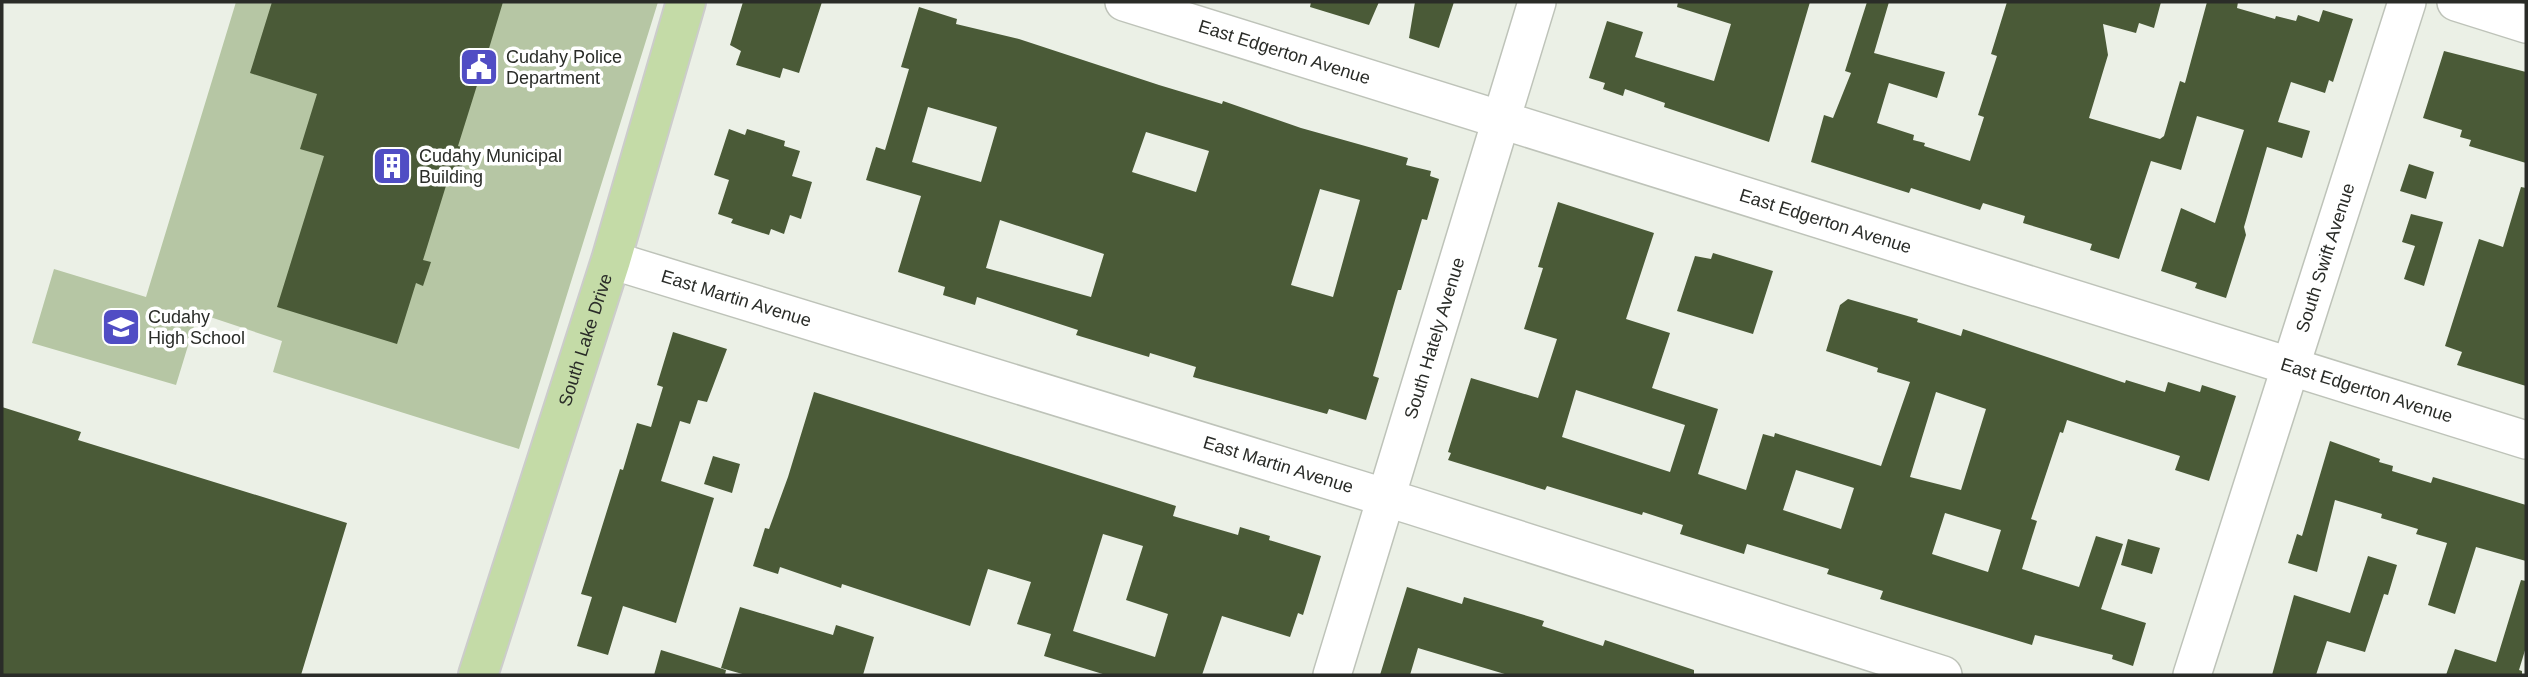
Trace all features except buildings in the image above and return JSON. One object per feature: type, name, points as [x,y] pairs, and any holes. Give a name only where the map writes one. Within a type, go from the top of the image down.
[{"type":"main road","name":"South Lake Drive","points":[[479,675],[611,260],[686,2]]},
{"type":"street","name":"East Edgerton Avenue","points":[[1124,2],[2526,440]]},
{"type":"street","name":"South Hately Avenue","points":[[1332,675],[1537,2]]},
{"type":"street","name":"South Swift Avenue","points":[[2192,675],[2407,2]]},
{"type":"street","points":[[2456,2],[2526,24]]},
{"type":"street","name":"East Martin Avenue","points":[[611,260],[1385,498],[1943,675]]},
{"type":"green space","points":[[236,2],[658,2],[519,449],[273,372],[282,341],[198,313],[176,385],[32,343],[54,269],[146,297]]},
{"type":"place","name":"Cudahy Police Department","points":[[479,67]]},
{"type":"place","name":"Cudahy Municipal Building","points":[[392,166]]},
{"type":"place","name":"Cudahy High School","points":[[121,327]]}]
